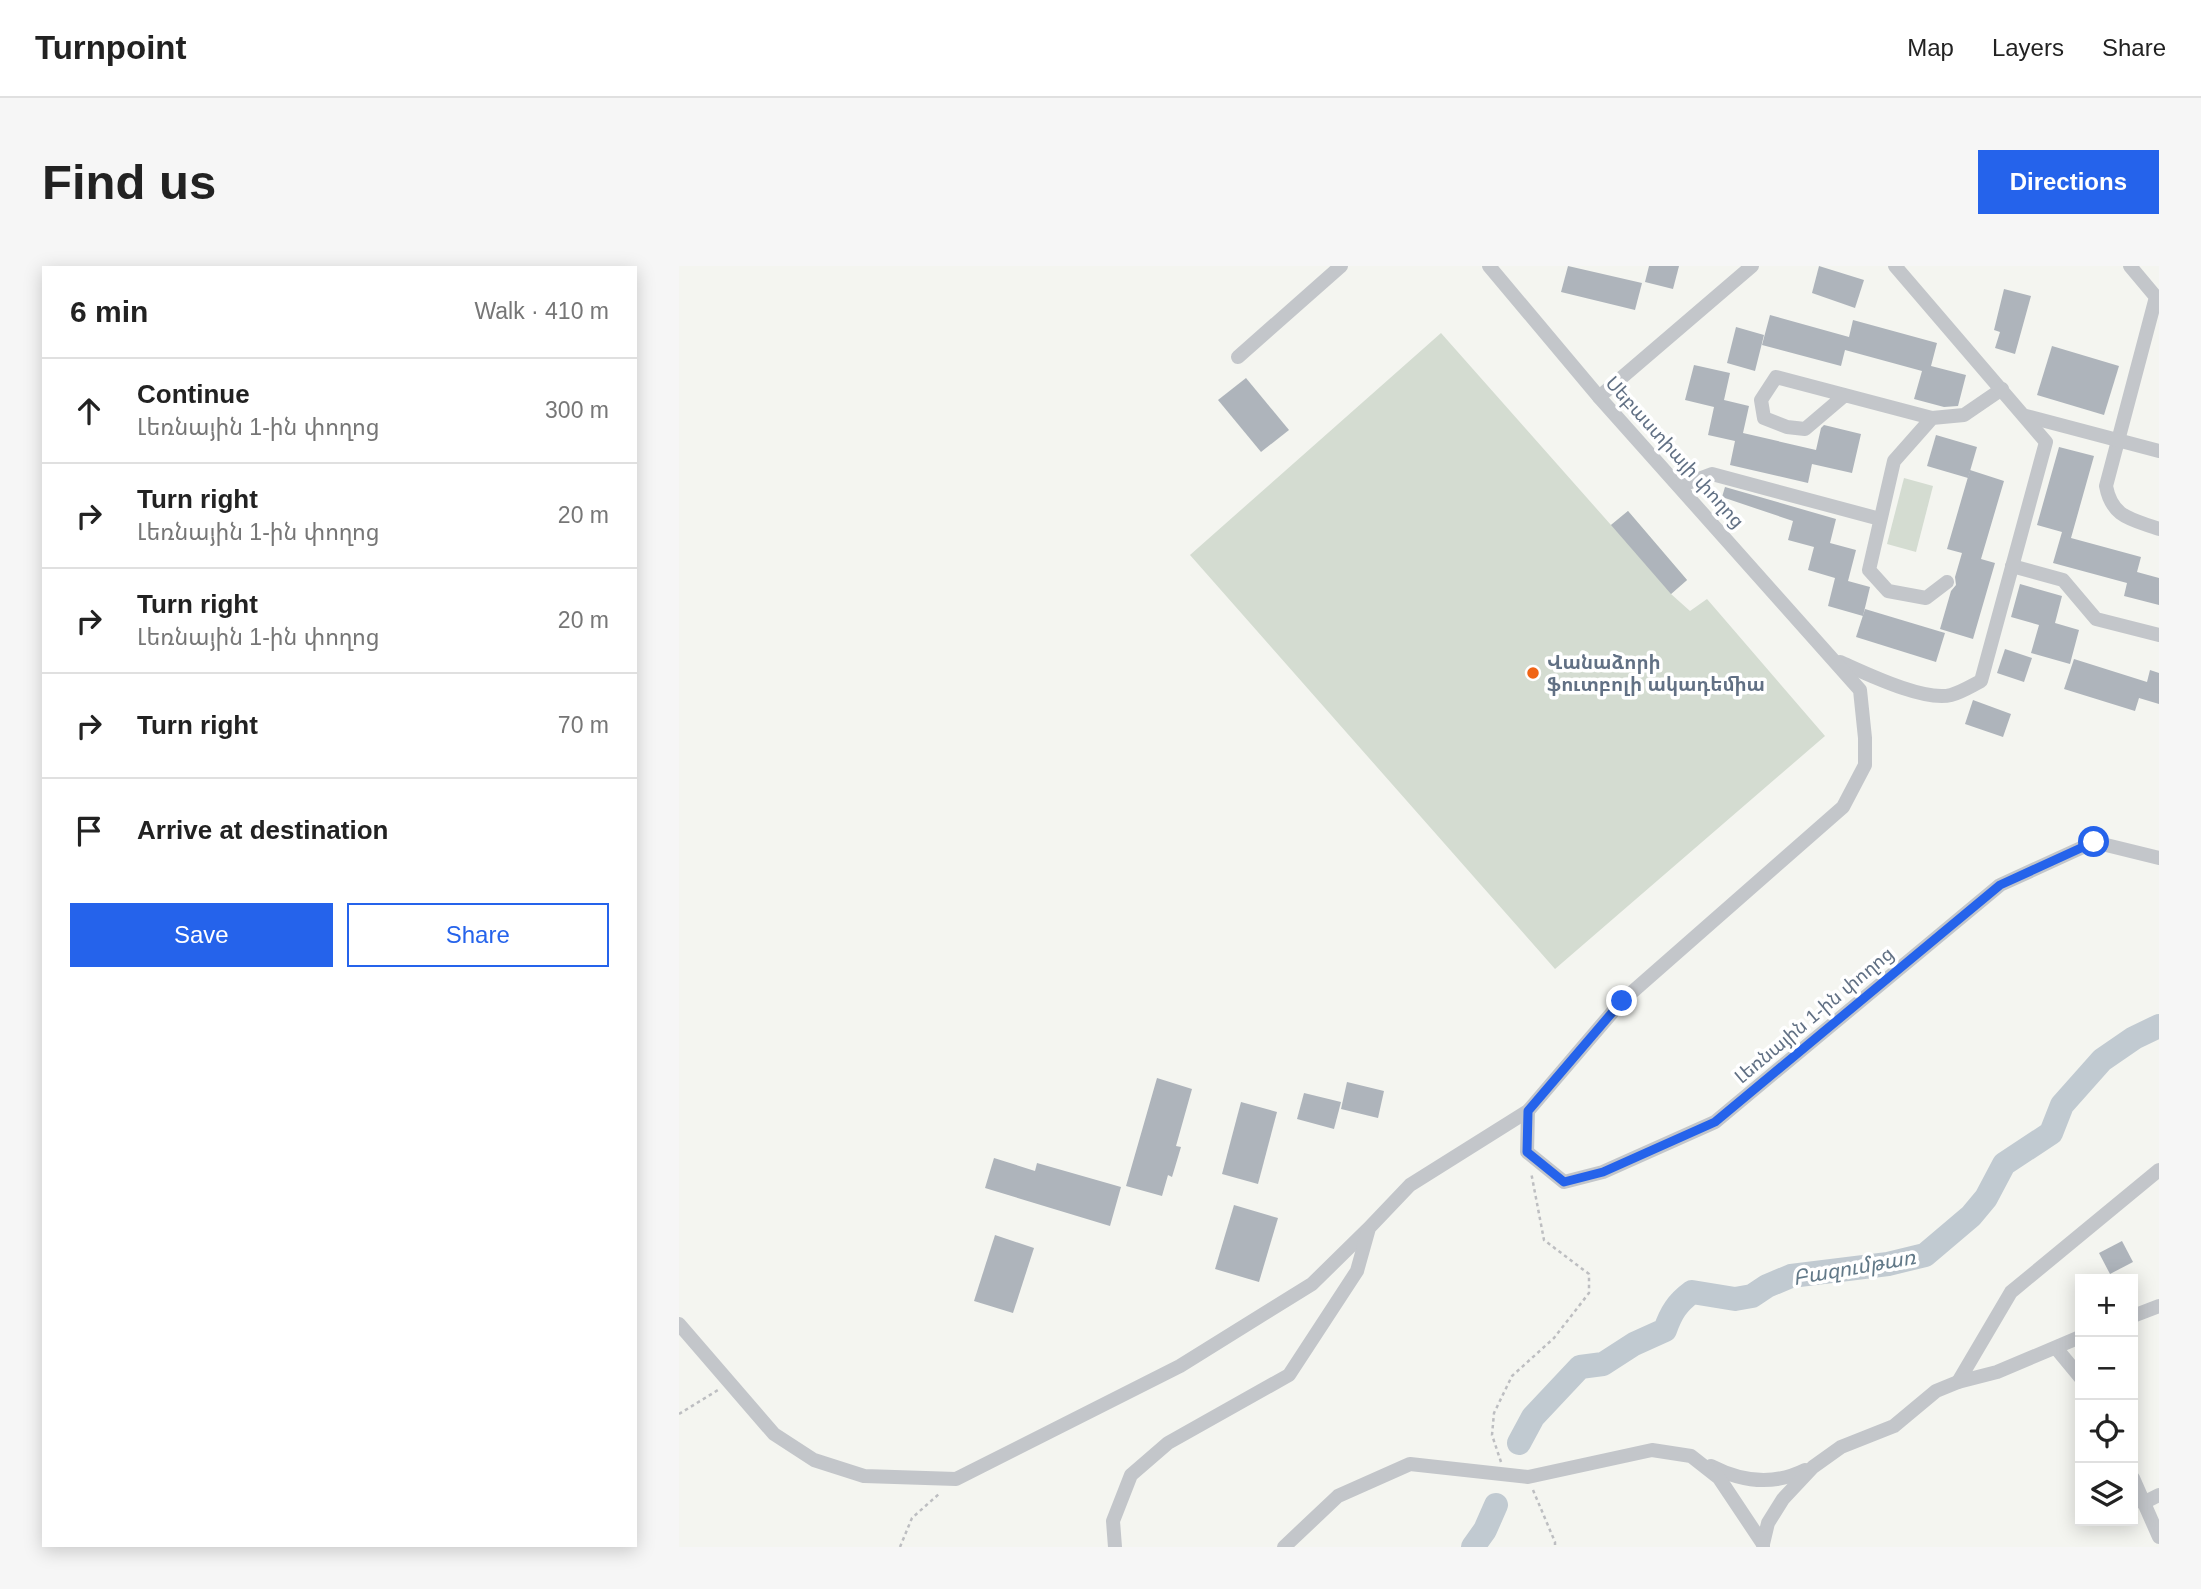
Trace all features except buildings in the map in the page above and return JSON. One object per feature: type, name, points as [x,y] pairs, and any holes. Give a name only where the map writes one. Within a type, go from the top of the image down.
[{"type":"street","points":[[1238,357],[1342,266]]},
{"type":"street","name":"Սեբաստիայի փողոց","points":[[955,1479],[1180,1366],[1311,1284],[1410,1185],[1528,1111],[1622,1001],[1843,807],[1865,765],[1860,690],[1599,397],[1489,266]]},
{"type":"street","points":[[1599,397],[1752,266]]},
{"type":"street","points":[[1836,660],[1876,678],[1934,696],[1949,696],[1981,681],[2046,442],[1895,266]]},
{"type":"street","points":[[2130,266],[2158,297],[2106,486],[2109,500],[2119,514],[2159,529]]},
{"type":"street","points":[[1845,395],[1805,429],[1787,427],[1764,418],[1761,400],[1776,377],[1845,395],[1932,418],[1964,415],[2002,389]]},
{"type":"street","points":[[2026,416],[2159,451]]},
{"type":"street","points":[[1932,418],[1894,461],[1869,570],[1888,591],[1926,598],[1947,582]]},
{"type":"street","points":[[1680,486],[1712,474],[1880,519]]},
{"type":"street","points":[[2012,566],[2063,580],[2096,619],[2159,635]]},
{"type":"street","name":"Լեռնային 1-ին փողոց","points":[[1527,1152],[1564,1182],[1603,1172],[1715,1122],[2000,885],[2094,842],[2159,858]]},
{"type":"street","points":[[1527,1152],[1528,1111]]},
{"type":"street","points":[[1958,1382],[2011,1292],[2159,1170]]},
{"type":"street","points":[[1115,1547],[1113,1521],[1131,1475],[1168,1443],[1289,1375],[1357,1270],[1369,1228]]},
{"type":"street","points":[[2138,1314],[2159,1306]]},
{"type":"street","points":[[679,1324],[774,1434],[814,1460],[864,1476],[955,1479]]},
{"type":"street","points":[[1284,1547],[1338,1496],[1410,1464],[1528,1477],[1651,1450],[1691,1456],[1724,1473],[1741,1478],[1767,1482],[1790,1477],[1841,1447],[1894,1426],[1936,1391],[1997,1371],[2075,1339]]},
{"type":"street","points":[[2056,1348],[2075,1371]]},
{"type":"street","points":[[1691,1456],[1719,1478],[1763,1545]]},
{"type":"street","points":[[1763,1545],[1768,1523],[1783,1499],[1812,1466]]},
{"type":"street","points":[[2138,1490],[2159,1537]]},
{"type":"street","points":[[2143,1503],[2159,1494]]},
{"type":"path","points":[[1501,1474],[1501,1458],[1492,1435],[1494,1413],[1511,1376],[1554,1338],[1589,1293],[1588,1273],[1544,1240],[1527,1152]]},
{"type":"path","points":[[679,1414],[730,1383]]},
{"type":"path","points":[[1528,1477],[1555,1547]]},
{"type":"path","points":[[900,1547],[912,1518],[955,1479]]},
{"type":"shaded area","name":"Վանաձորի ֆուտբոլի ակադեմիա","points":[[1441,333],[1611,525],[1628,511],[1687,580],[1671,594],[1690,611],[1707,599],[1825,736],[1555,969],[1190,555]]},
{"type":"shaded area","points":[[1904,478],[1933,486],[1916,552],[1887,544]]},
{"type":"waterway","name":"Բազումթառ","points":[[1519,1443],[1533,1417],[1580,1367],[1603,1364],[1634,1344],[1665,1330],[1675,1309],[1692,1292],[1735,1299],[1752,1296],[1791,1276],[1888,1264],[1925,1255],[1971,1216],[1986,1198],[2004,1164],[2051,1133],[2062,1105],[2102,1060],[2134,1038],[2159,1026]]},
{"type":"waterway","name":"Բազումթառ","points":[[1473,1547],[1485,1530],[1496,1505]]},
{"type":"place","name":"Վանաձորի ֆուտբոլի ակադեմիա","points":[[1533,673]]},
{"type":"route","points":[[1622,1001],[1528,1111],[1527,1152],[1564,1182],[1603,1172],[1715,1122],[2000,885],[2094,842]]}]
